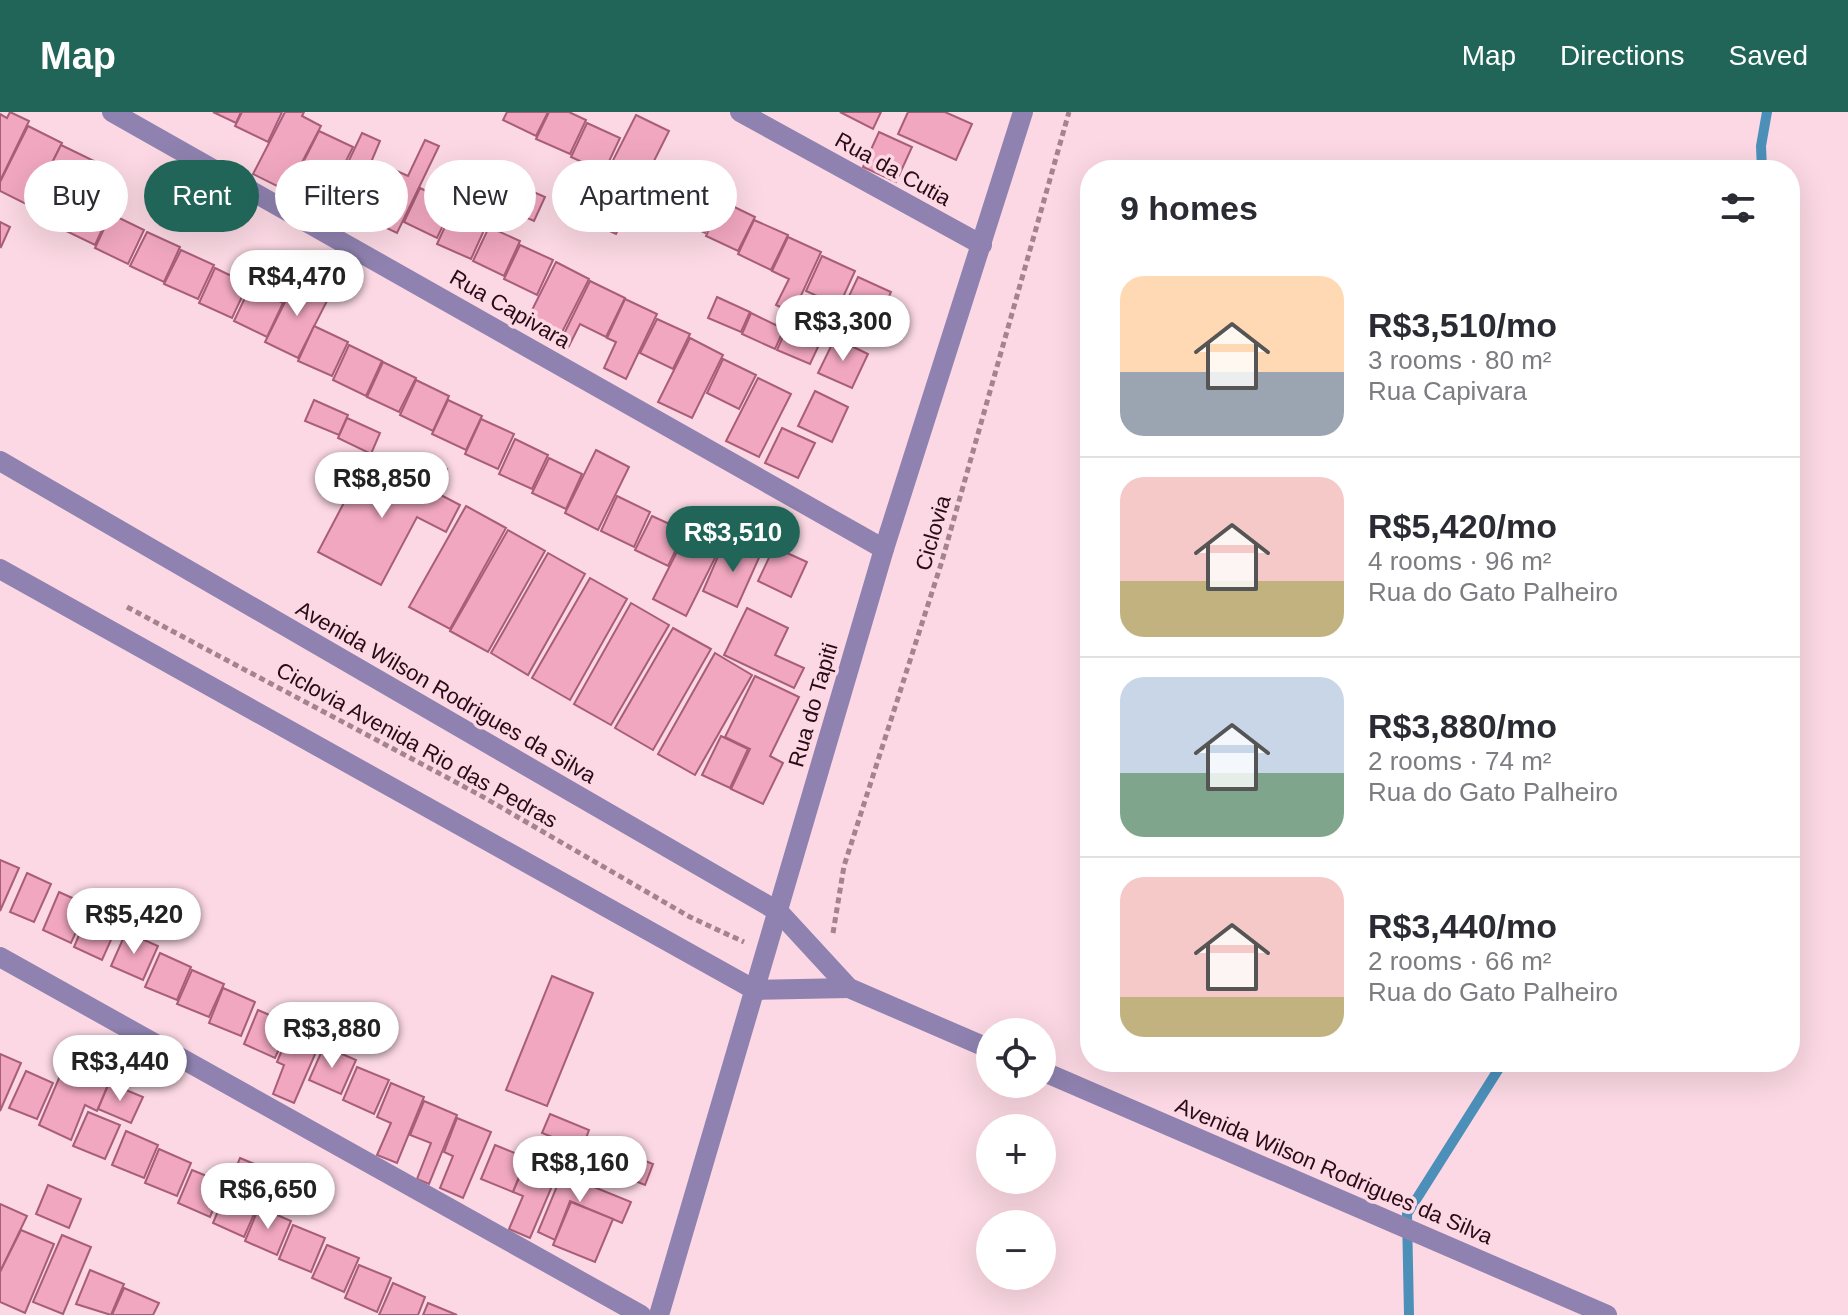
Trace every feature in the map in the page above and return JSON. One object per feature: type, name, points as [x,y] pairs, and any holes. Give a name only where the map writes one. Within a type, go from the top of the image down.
[{"type":"street","name":"Rua Capivara","points":[[112,112],[884,549]]},
{"type":"street","name":"Rua da Cutia","points":[[740,112],[982,245]]},
{"type":"street","name":"Rua do Tapiti","points":[[659,1315],[884,549],[1023,112]]},
{"type":"street","name":"Avenida Wilson Rodrigues da Silva","points":[[0,461],[779,912],[849,988],[976,1043]]},
{"type":"street","points":[[0,569],[755,990]]},
{"type":"street","points":[[0,957],[641,1315]]},
{"type":"street","name":"Avenida Wilson Rodrigues da Silva","points":[[755,990],[849,988]]},
{"type":"street","name":"Avenida Wilson Rodrigues da Silva","points":[[1056,1077],[1607,1315]]},
{"type":"path","name":"Ciclovia","points":[[825,962],[831,946],[844,866],[942,561],[1069,112]]},
{"type":"path","name":"Ciclovia Avenida Rio das Pedras","points":[[114,599],[478,794],[690,917],[765,952]]},
{"type":"building","points":[[10,112],[29,121],[0,181],[0,114],[7,118]]},
{"type":"building","points":[[213,112],[241,112],[236,123]]},
{"type":"building","points":[[242,112],[282,112],[268,142],[235,126]]},
{"type":"building","points":[[285,112],[304,112],[302,116],[321,126],[303,160],[275,160],[275,185],[259,177],[259,162]]},
{"type":"building","points":[[507,112],[548,112],[536,136],[503,120]]},
{"type":"building","points":[[549,112],[569,112],[586,120],[570,154],[536,139]]},
{"type":"building","points":[[840,112],[881,112],[873,129]]},
{"type":"building","points":[[908,112],[945,112],[972,124],[956,160],[898,134]]},
{"type":"building","points":[[636,115],[669,131],[654,160],[613,160]]},
{"type":"building","points":[[587,123],[620,138],[610,160],[578,160],[571,157]]},
{"type":"building","points":[[28,126],[62,143],[53,160],[24,160],[24,203],[0,191],[0,182]]},
{"type":"building","points":[[319,131],[353,147],[346,160],[304,160]]},
{"type":"building","points":[[879,132],[912,147],[896,182],[863,167]]},
{"type":"building","points":[[362,133],[380,141],[372,160],[349,160]]},
{"type":"building","points":[[425,140],[439,146],[432,160],[424,160],[424,177],[408,210],[408,176]]},
{"type":"building","points":[[61,145],[92,160],[54,160]]},
{"type":"building","points":[[420,188],[424,190],[424,232],[408,224],[408,214]]},
{"type":"building","points":[[536,193],[545,197],[536,217]]},
{"type":"building","points":[[737,208],[755,217],[738,251],[706,236],[708,232],[737,232]]},
{"type":"building","points":[[754,220],[788,235],[771,270],[738,254]]},
{"type":"building","points":[[0,222],[10,227],[1,247],[0,246]]},
{"type":"building","points":[[128,222],[144,230],[128,264],[95,248],[103,232],[128,232]]},
{"type":"building","points":[[68,232],[101,232],[95,245]]},
{"type":"building","points":[[147,232],[180,247],[164,282],[130,266]]},
{"type":"building","points":[[425,232],[440,232],[437,238]]},
{"type":"building","points":[[443,232],[483,232],[471,259],[437,244]]},
{"type":"building","points":[[487,232],[500,232],[520,241],[504,276],[473,261]]},
{"type":"building","points":[[788,237],[821,252],[793,313],[776,305],[789,279],[772,271]]},
{"type":"building","points":[[520,245],[553,260],[537,295],[504,279]]},
{"type":"building","points":[[181,250],[214,265],[198,299],[164,284]]},
{"type":"building","points":[[822,256],[855,271],[839,306],[806,291]]},
{"type":"building","points":[[556,262],[589,279],[557,342],[524,326]]},
{"type":"building","points":[[215,268],[248,284],[232,318],[199,303]]},
{"type":"building","points":[[858,277],[891,292],[875,327],[842,311]]},
{"type":"building","points":[[297,278],[330,295],[298,358],[265,342]]},
{"type":"building","points":[[590,281],[625,298],[606,337],[580,324],[568,348],[559,344]]},
{"type":"building","points":[[250,287],[283,303],[267,337],[234,321]]},
{"type":"building","points":[[717,297],[750,312],[741,332],[708,318]]},
{"type":"building","points":[[625,299],[657,314],[626,379],[604,368],[616,342],[607,338]]},
{"type":"building","points":[[751,313],[784,329],[775,349],[742,334]]},
{"type":"building","points":[[657,319],[690,334],[673,369],[640,353]]},
{"type":"building","points":[[314,326],[348,342],[332,376],[298,361]]},
{"type":"building","points":[[785,332],[818,347],[810,364],[777,350]]},
{"type":"building","points":[[690,338],[723,355],[692,418],[658,402]]},
{"type":"building","points":[[835,338],[868,354],[852,388],[818,373]]},
{"type":"building","points":[[349,345],[382,361],[366,396],[333,380]]},
{"type":"building","points":[[723,359],[756,375],[739,409],[707,393]]},
{"type":"building","points":[[383,362],[416,378],[399,412],[367,397]]},
{"type":"building","points":[[758,378],[791,394],[759,457],[726,441]]},
{"type":"building","points":[[416,380],[449,396],[433,431],[400,415]]},
{"type":"building","points":[[815,391],[848,407],[832,442],[798,426]]},
{"type":"building","points":[[314,400],[348,415],[339,435],[305,421]]},
{"type":"building","points":[[448,400],[482,416],[466,450],[432,434]]},
{"type":"building","points":[[347,418],[380,433],[371,454],[338,438]]},
{"type":"building","points":[[481,419],[514,434],[498,469],[465,454]]},
{"type":"building","points":[[782,428],[815,443],[798,478],[765,463]]},
{"type":"building","points":[[515,439],[548,455],[532,489],[499,474]]},
{"type":"building","points":[[596,450],[629,467],[598,530],[565,513]]},
{"type":"building","points":[[413,454],[447,469],[438,489],[405,474]]},
{"type":"building","points":[[368,457],[460,505],[446,532],[417,517],[381,585],[318,552]]},
{"type":"building","points":[[549,458],[582,474],[566,509],[532,493]]},
{"type":"building","points":[[617,496],[650,512],[634,547],[601,531]]},
{"type":"building","points":[[466,506],[506,528],[450,629],[409,607]]},
{"type":"building","points":[[652,516],[685,531],[668,566],[635,550]]},
{"type":"building","points":[[508,530],[545,551],[488,652],[450,631]]},
{"type":"building","points":[[685,536],[718,552],[686,616],[653,599]]},
{"type":"building","points":[[738,540],[762,551],[737,607],[703,591],[719,554],[729,559]]},
{"type":"building","points":[[774,547],[807,562],[791,597],[758,581]]},
{"type":"building","points":[[548,553],[585,574],[528,675],[491,653]]},
{"type":"building","points":[[590,578],[627,599],[570,700],[532,678]]},
{"type":"building","points":[[631,603],[669,625],[611,725],[574,704]]},
{"type":"building","points":[[747,608],[788,628],[775,655],[804,668],[794,688],[724,655]]},
{"type":"building","points":[[673,628],[711,649],[653,750],[615,728]]},
{"type":"building","points":[[715,653],[752,675],[695,775],[658,754]]},
{"type":"building","points":[[755,676],[799,697],[770,756],[783,763],[763,804],[731,789],[750,749],[725,737]]},
{"type":"building","points":[[721,736],[748,749],[730,788],[702,775]]},
{"type":"building","points":[[0,860],[19,868],[0,911]]},
{"type":"building","points":[[27,873],[51,884],[34,922],[10,912]]},
{"type":"building","points":[[59,892],[88,905],[71,943],[43,930]]},
{"type":"building","points":[[90,909],[119,922],[102,960],[74,947]]},
{"type":"building","points":[[126,932],[158,946],[143,980],[111,966]]},
{"type":"building","points":[[160,953],[191,967],[177,1000],[145,987]]},
{"type":"building","points":[[192,970],[224,984],[209,1017],[177,1004]]},
{"type":"building","points":[[552,976],[593,993],[547,1106],[506,1090]]},
{"type":"building","points":[[223,988],[255,1002],[241,1036],[209,1023]]},
{"type":"building","points":[[258,1010],[290,1024],[275,1058],[244,1044]]},
{"type":"building","points":[[292,1026],[322,1038],[294,1103],[273,1094],[284,1065],[277,1062]]},
{"type":"building","points":[[324,1046],[356,1060],[341,1094],[309,1080]]},
{"type":"building","points":[[0,1054],[21,1063],[0,1111]]},
{"type":"building","points":[[65,1064],[109,1083],[97,1111],[85,1105],[71,1140],[39,1125]]},
{"type":"building","points":[[357,1067],[389,1080],[374,1114],[343,1100]]},
{"type":"building","points":[[26,1071],[53,1083],[37,1119],[9,1108]]},
{"type":"building","points":[[109,1083],[143,1097],[131,1123],[98,1109]]},
{"type":"building","points":[[391,1083],[424,1097],[397,1163],[377,1155],[391,1123],[377,1117]]},
{"type":"building","points":[[424,1101],[457,1115],[429,1184],[417,1179],[431,1143],[410,1135]]},
{"type":"building","points":[[88,1112],[120,1125],[105,1159],[73,1146]]},
{"type":"building","points":[[550,1114],[589,1130],[582,1149],[542,1133]]},
{"type":"building","points":[[457,1118],[491,1132],[463,1198],[440,1188],[453,1156],[444,1152]]},
{"type":"building","points":[[126,1131],[158,1145],[144,1178],[112,1165]]},
{"type":"building","points":[[588,1138],[653,1164],[645,1185],[618,1174],[615,1182],[576,1166]]},
{"type":"building","points":[[495,1145],[527,1158],[513,1192],[481,1179]]},
{"type":"building","points":[[159,1149],[191,1163],[177,1196],[145,1183]]},
{"type":"building","points":[[240,1158],[279,1174],[265,1206],[259,1203],[244,1237],[213,1223]]},
{"type":"building","points":[[527,1158],[558,1172],[530,1238],[509,1229],[523,1196],[513,1192]]},
{"type":"building","points":[[192,1170],[224,1183],[210,1217],[178,1203]]},
{"type":"building","points":[[562,1174],[631,1202],[622,1223],[570,1201],[555,1240],[538,1232]]},
{"type":"building","points":[[48,1185],[81,1199],[69,1228],[36,1214]]},
{"type":"building","points":[[571,1202],[613,1219],[595,1262],[553,1245]]},
{"type":"building","points":[[0,1204],[27,1216],[0,1272]]},
{"type":"building","points":[[259,1207],[291,1221],[277,1255],[245,1241]]},
{"type":"building","points":[[293,1225],[325,1238],[311,1272],[279,1259]]},
{"type":"building","points":[[21,1230],[54,1244],[25,1313],[0,1302],[0,1272]]},
{"type":"building","points":[[62,1235],[91,1247],[63,1314],[33,1302]]},
{"type":"building","points":[[327,1245],[359,1258],[344,1292],[312,1278]]},
{"type":"building","points":[[359,1265],[391,1278],[377,1312],[345,1298]]},
{"type":"building","points":[[90,1270],[124,1284],[111,1315],[76,1304]]},
{"type":"building","points":[[393,1283],[425,1297],[418,1315],[379,1315]]},
{"type":"building","points":[[124,1288],[159,1303],[153,1315],[112,1315]]},
{"type":"building","points":[[428,1303],[457,1315],[423,1315]]},
{"type":"waterway","points":[[1762,160],[1767,112]]},
{"type":"waterway","points":[[1409,1315],[1407,1214],[1497,1072]]}]
